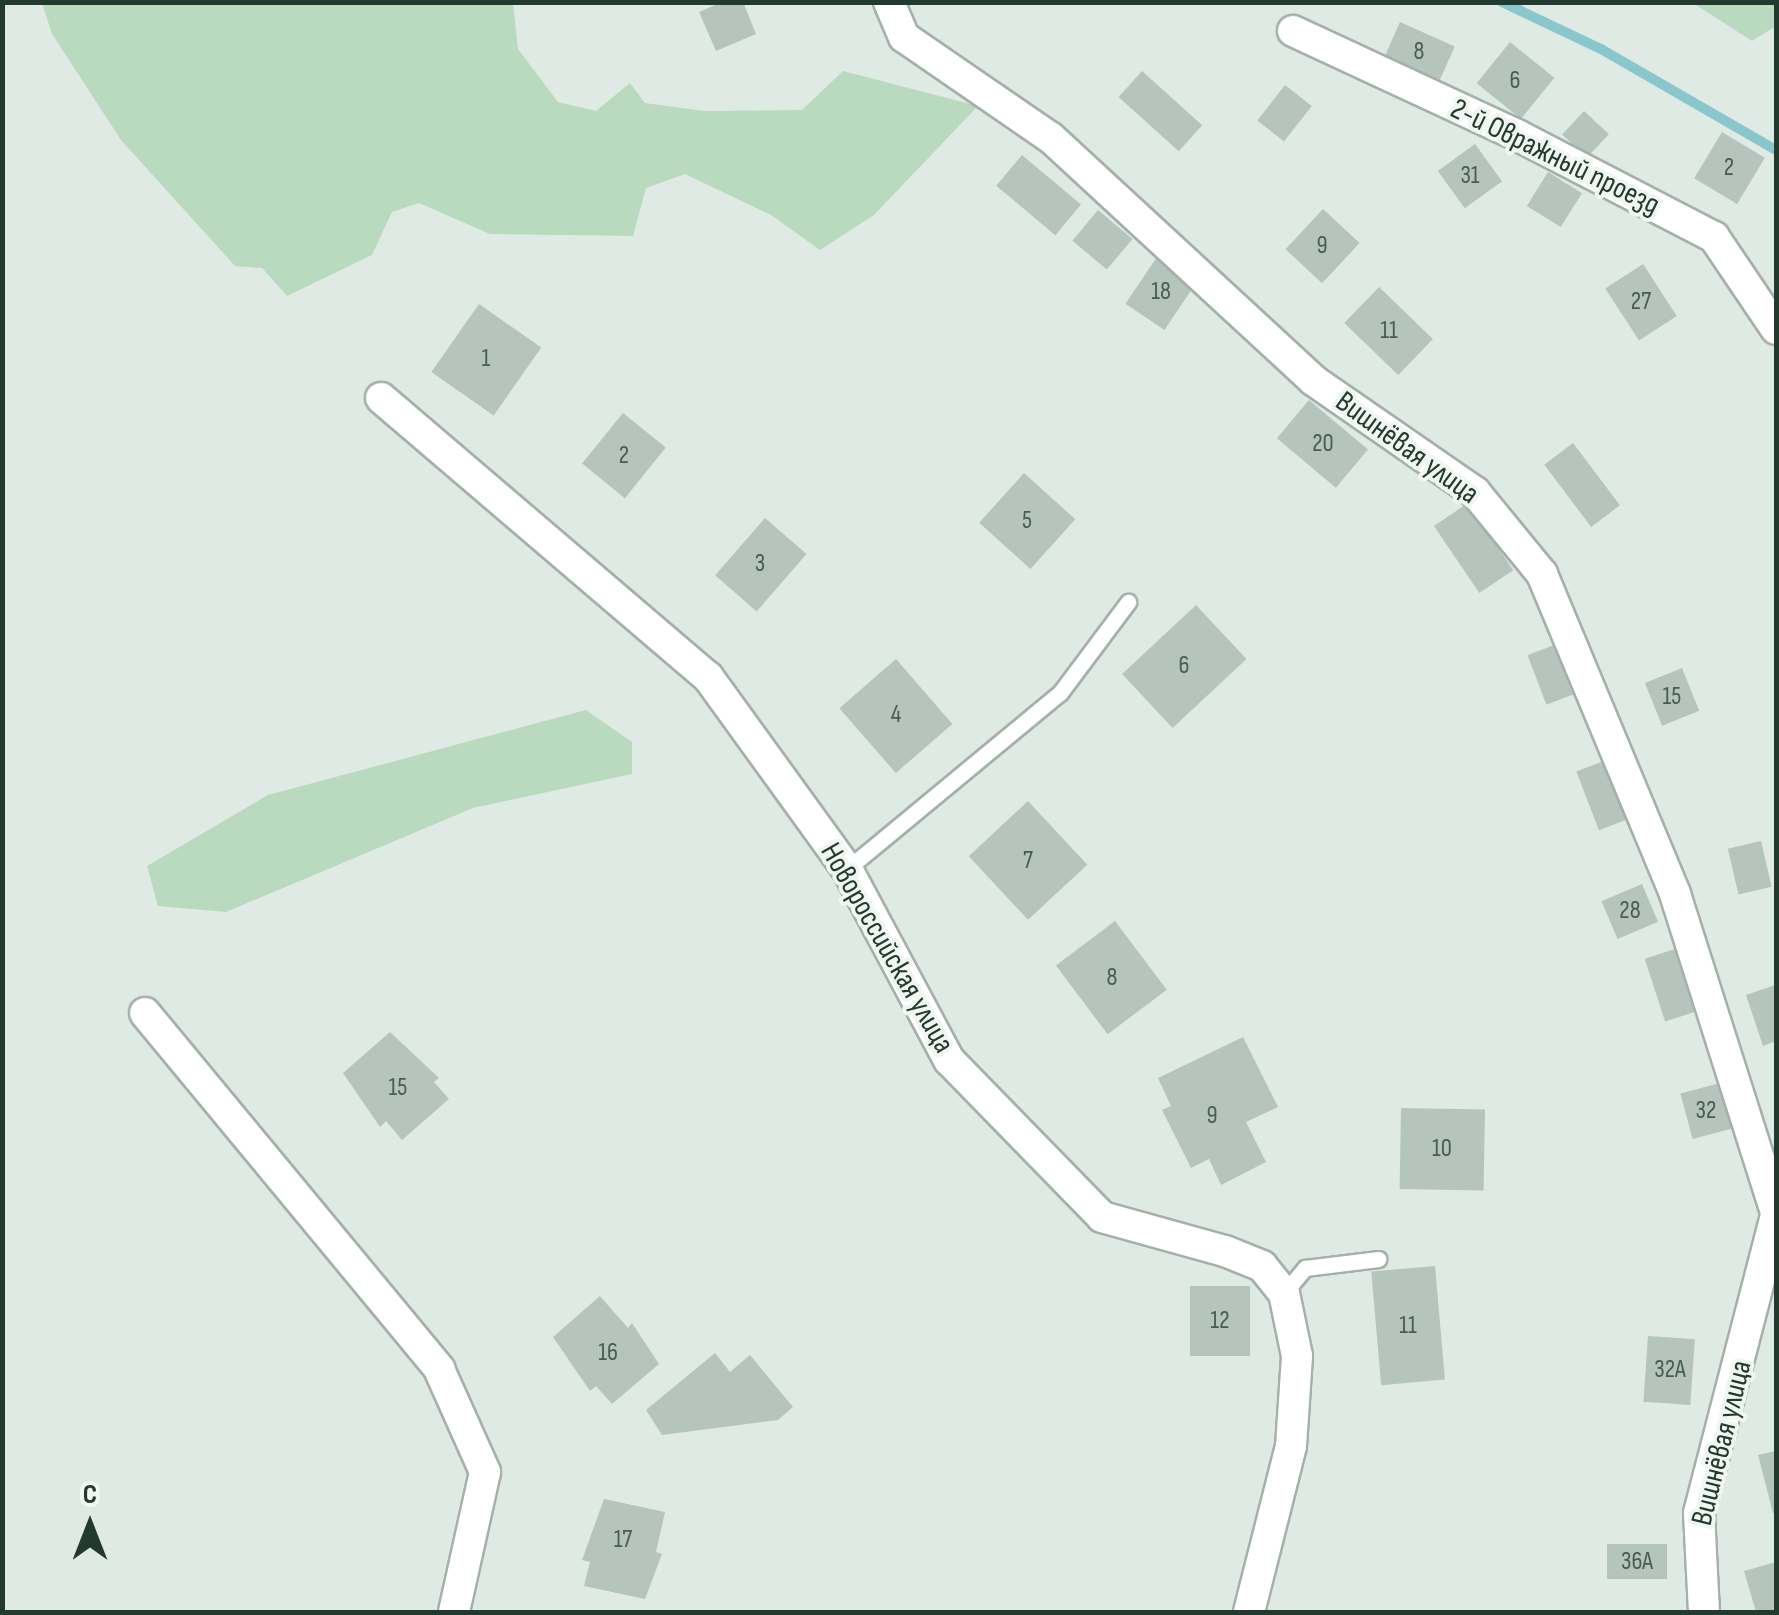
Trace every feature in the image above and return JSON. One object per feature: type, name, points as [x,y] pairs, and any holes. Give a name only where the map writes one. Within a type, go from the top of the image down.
[{"type":"street","name":"Вишнёвая улица","points":[[889,2],[904,37],[1052,138],[1313,380],[1475,492],[1542,574],[1674,894],[1776,1215],[1699,1513],[1704,1612]]},
{"type":"street","name":"2-й Овражный проезд","points":[[1293,32],[1518,135],[1714,237],[1776,329]]},
{"type":"street","name":"Новороссийская улица","points":[[382,398],[708,677],[847,868],[950,1060],[1102,1217],[1225,1250],[1262,1266],[1284,1293]]},
{"type":"street","points":[[145,1013],[439,1369],[485,1472],[454,1612]]},
{"type":"street","points":[[1249,1612],[1292,1446],[1297,1356],[1284,1293]]},
{"type":"lane","points":[[847,868],[1060,693],[1128,602]]},
{"type":"lane","points":[[1284,1293],[1305,1268],[1378,1259]]},
{"type":"green space","points":[[42,3],[513,3],[518,49],[558,102],[596,111],[630,83],[645,103],[704,111],[802,110],[843,71],[978,106],[874,215],[820,250],[771,215],[685,174],[646,188],[633,236],[490,234],[419,203],[392,212],[372,255],[287,296],[262,268],[235,266],[121,140],[52,34]]},
{"type":"green space","points":[[1693,3],[1776,3],[1776,26],[1752,41]]},
{"type":"green space","points":[[586,710],[632,742],[632,774],[473,808],[226,912],[158,906],[147,866],[268,795]]},
{"type":"building","points":[[722,2],[743,2],[756,34],[716,51],[699,12]]},
{"type":"building","points":[[1400,22],[1455,46],[1439,81],[1385,57]]},
{"type":"building","points":[[1510,42],[1554,78],[1521,119],[1477,83]]},
{"type":"building","points":[[1142,71],[1202,125],[1179,151],[1119,97]]},
{"type":"building","points":[[1285,85],[1312,106],[1284,141],[1257,120]]},
{"type":"building","points":[[1584,111],[1609,134],[1587,158],[1562,134]]},
{"type":"building","points":[[1722,132],[1765,158],[1737,204],[1694,178]]},
{"type":"building","points":[[1475,144],[1502,181],[1465,208],[1438,171]]},
{"type":"building","points":[[1022,155],[1081,204],[1055,235],[996,186]]},
{"type":"building","points":[[1548,172],[1582,193],[1561,227],[1527,206]]},
{"type":"building","points":[[1323,209],[1360,243],[1322,283],[1285,249]]},
{"type":"building","points":[[1098,210],[1132,239],[1107,270],[1072,241]]},
{"type":"building","points":[[1159,254],[1198,280],[1164,330],[1125,304]]},
{"type":"building","points":[[1643,264],[1677,316],[1639,341],[1605,289]]},
{"type":"building","points":[[1379,287],[1433,339],[1398,375],[1344,323]]},
{"type":"building","points":[[479,304],[541,348],[494,416],[431,372]]},
{"type":"building","points":[[1309,400],[1368,449],[1336,488],[1277,438]]},
{"type":"building","points":[[623,413],[666,448],[625,498],[582,464]]},
{"type":"building","points":[[1573,443],[1620,505],[1591,527],[1544,465]]},
{"type":"building","points":[[1024,473],[1075,519],[1030,569],[979,523]]},
{"type":"building","points":[[1468,503],[1513,570],[1479,593],[1434,526]]},
{"type":"building","points":[[765,518],[807,554],[757,611],[715,575]]},
{"type":"building","points":[[1196,605],[1246,659],[1173,728],[1122,674]]},
{"type":"building","points":[[1562,642],[1581,691],[1546,705],[1527,655]]},
{"type":"building","points":[[896,659],[952,724],[896,773],[839,708]]},
{"type":"building","points":[[1682,668],[1699,711],[1662,726],[1645,683]]},
{"type":"building","points":[[1609,759],[1632,818],[1599,830],[1576,772]]},
{"type":"building","points":[[1028,801],[1087,865],[1028,920],[969,856]]},
{"type":"building","points":[[1761,841],[1772,887],[1738,894],[1728,849]]},
{"type":"building","points":[[1642,884],[1658,922],[1618,939],[1601,901]]},
{"type":"building","points":[[1115,921],[1167,990],[1108,1034],[1056,966]]},
{"type":"building","points":[[1678,948],[1698,1011],[1665,1022],[1645,959]]},
{"type":"building","points":[[1775,985],[1776,1041],[1763,1046],[1746,995]]},
{"type":"building","points":[[390,1032],[439,1078],[434,1082],[449,1099],[402,1140],[386,1121],[380,1127],[343,1073]]},
{"type":"building","points":[[1243,1037],[1278,1107],[1246,1122],[1266,1162],[1221,1185],[1209,1159],[1191,1168],[1162,1110],[1171,1106],[1158,1078]]},
{"type":"building","points":[[1720,1083],[1732,1128],[1693,1139],[1680,1094]]},
{"type":"building","points":[[1401,1108],[1485,1109],[1484,1190],[1400,1189]]},
{"type":"building","points":[[1435,1266],[1445,1380],[1381,1385],[1371,1272]]},
{"type":"building","points":[[1190,1286],[1250,1286],[1250,1356],[1190,1356]]},
{"type":"building","points":[[600,1296],[628,1328],[632,1323],[659,1364],[612,1404],[596,1386],[590,1391],[553,1337]]},
{"type":"building","points":[[1648,1336],[1695,1339],[1690,1405],[1643,1402]]},
{"type":"building","points":[[715,1353],[730,1372],[750,1355],[793,1407],[778,1420],[662,1435],[646,1410]]},
{"type":"building","points":[[1776,1451],[1776,1512],[1773,1513],[1758,1455]]},
{"type":"building","points":[[604,1499],[665,1512],[656,1552],[662,1554],[645,1599],[584,1586],[590,1562],[582,1560]]},
{"type":"building","points":[[1607,1544],[1667,1544],[1667,1579],[1607,1579]]},
{"type":"building","points":[[1776,1562],[1776,1612],[1756,1612],[1744,1571]]},
{"type":"waterway","points":[[1502,2],[1601,49],[1776,150]]}]
